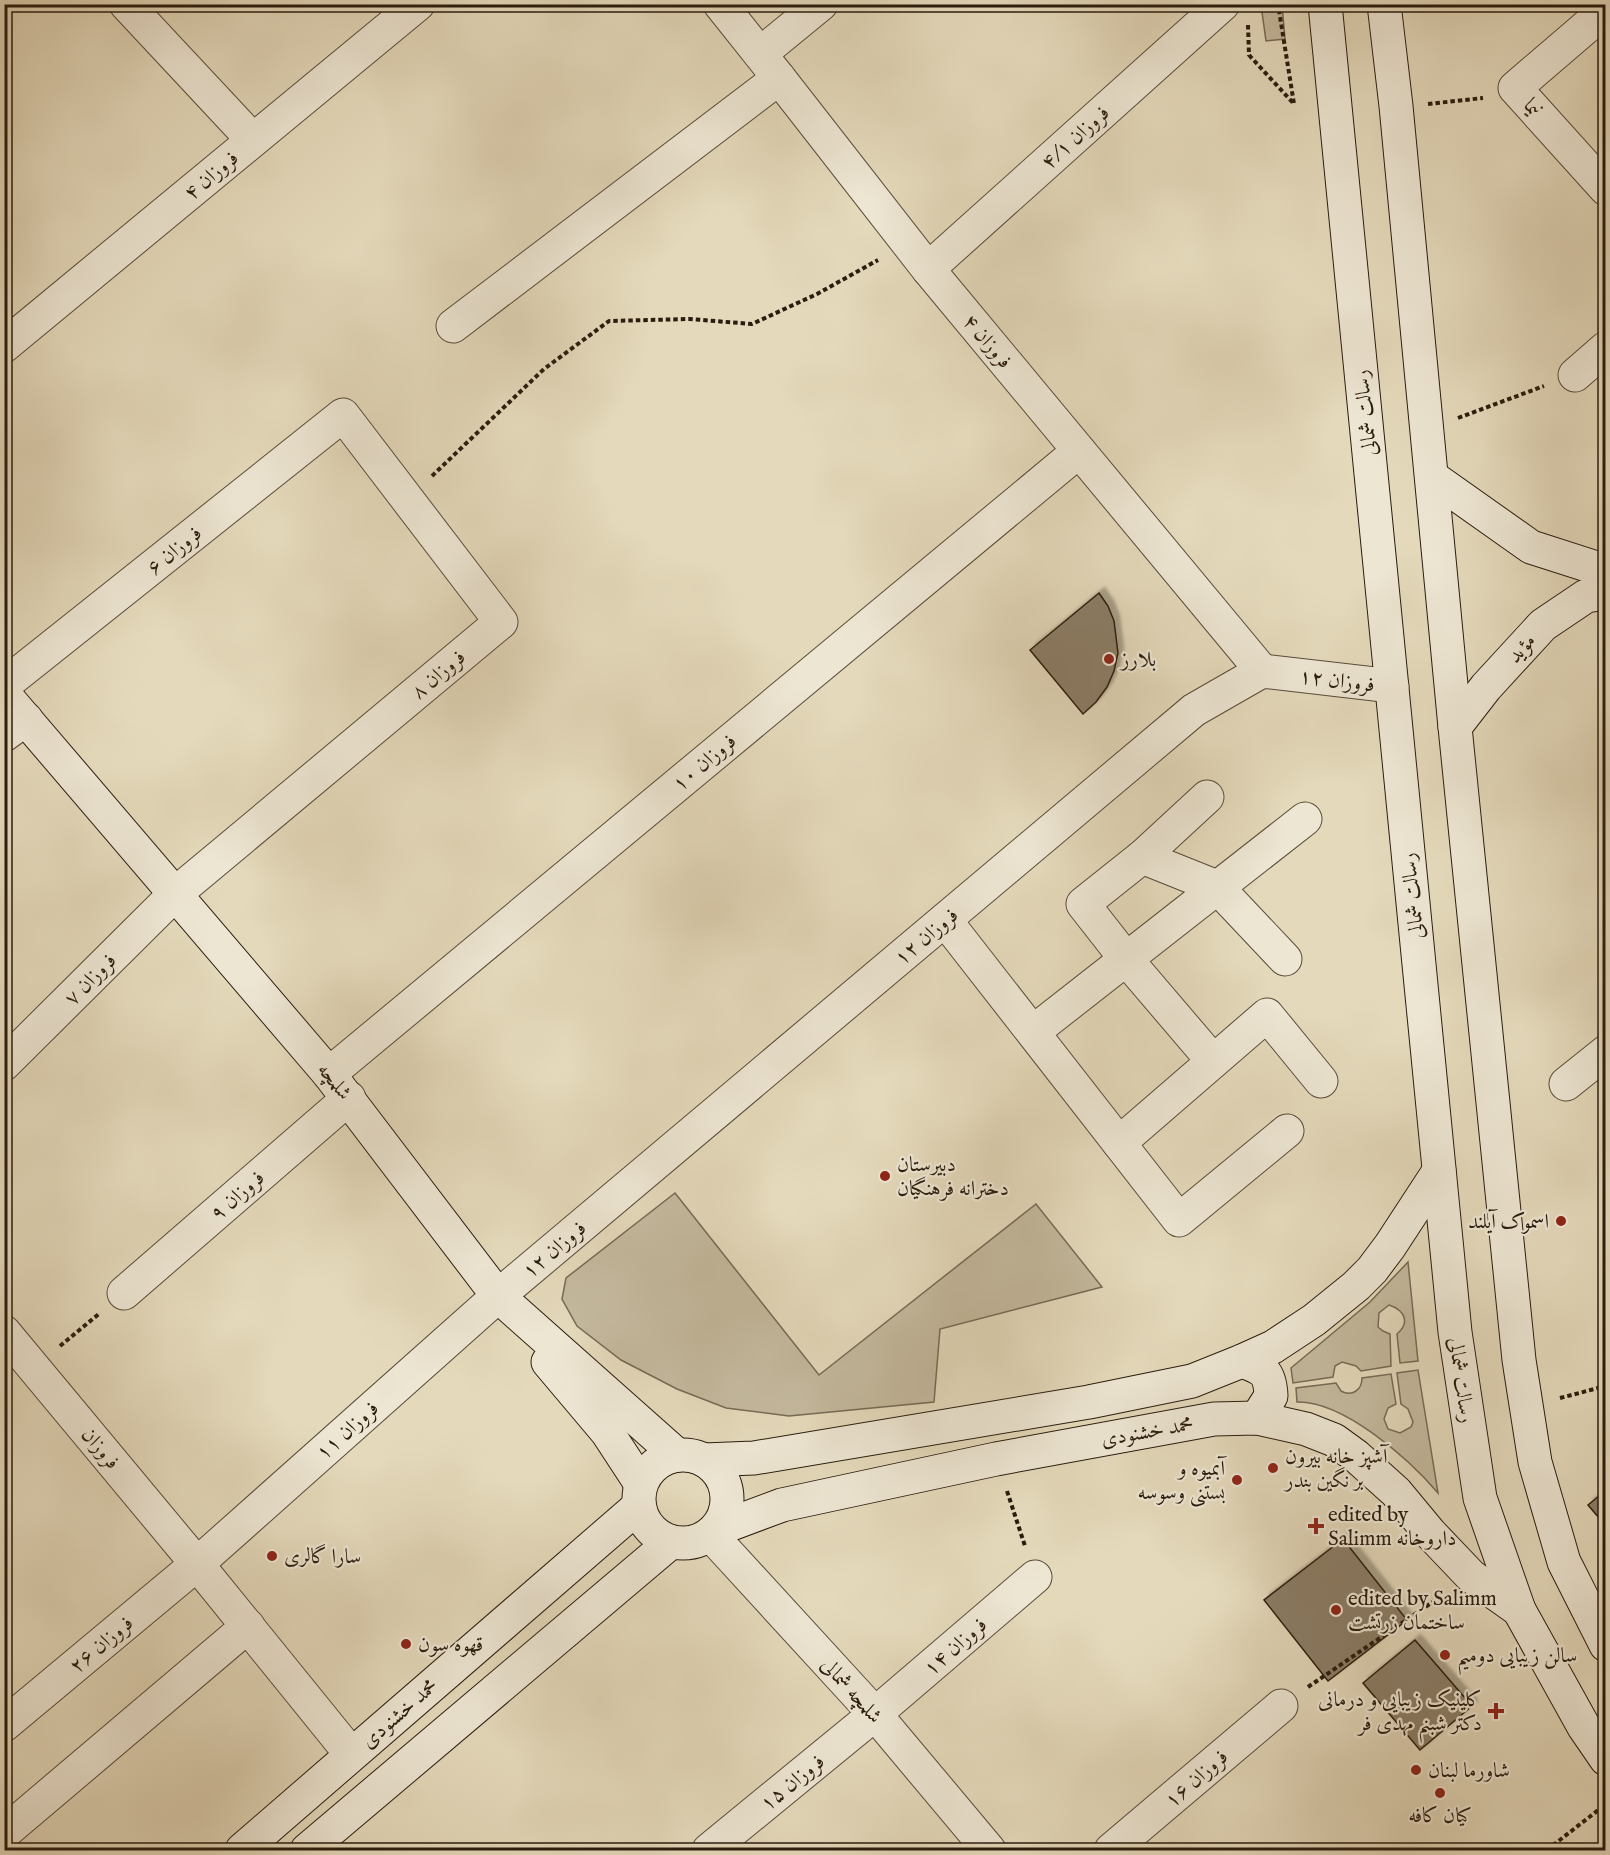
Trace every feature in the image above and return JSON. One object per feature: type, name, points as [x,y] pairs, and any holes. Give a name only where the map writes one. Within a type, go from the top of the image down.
[{"type":"street","points":[[126,4],[253,140]]},
{"type":"street","name":"فروزان ۴","points":[[4,346],[418,4]]},
{"type":"street","name":"فروزان ۴","points":[[720,4],[918,256],[1262,671]]},
{"type":"street","points":[[453,326],[770,66],[821,4]]},
{"type":"street","name":"رسالت شمالی","points":[[1325,4],[1455,1332],[1480,1498],[1519,1610],[1584,1727],[1605,1759]]},
{"type":"street","points":[[1384,4],[1396,106],[1455,727],[1515,1321],[1535,1462],[1564,1562],[1605,1646]]},
{"type":"street","name":"نیما","points":[[1605,10],[1515,88],[1605,189]]},
{"type":"street","name":"فروزان ۴/۱","points":[[918,256],[1235,11]]},
{"type":"street","points":[[1575,375],[1605,348]]},
{"type":"street","name":"فروزان ۸","points":[[175,894],[501,622],[343,415]]},
{"type":"street","name":"فروزان ۶","points":[[4,685],[343,415]]},
{"type":"street","name":"فروزان ۱۰","points":[[339,1086],[1079,451]]},
{"type":"street","points":[[1432,477],[1531,547],[1605,571]]},
{"type":"street","name":"مؤید","points":[[1455,727],[1486,687],[1543,625],[1586,596],[1605,592]]},
{"type":"street","name":"فروزان ۱۲","points":[[498,1296],[1194,710],[1262,671],[1392,686]]},
{"type":"street","name":"شلمچه","points":[[4,694],[15,727],[175,894],[339,1086],[498,1296],[690,1458]]},
{"type":"street","points":[[1207,797],[1142,857],[1083,904],[1126,959],[1213,1061]]},
{"type":"street","points":[[1033,1032],[1305,819]]},
{"type":"street","points":[[1142,857],[1217,887],[1285,959]]},
{"type":"street","name":"فروزان ۷","points":[[4,1064],[175,894]]},
{"type":"street","points":[[945,920],[1179,1220],[1287,1131]]},
{"type":"street","points":[[1119,1143],[1267,1015],[1321,1081]]},
{"type":"street","points":[[1566,1084],[1605,1052]]},
{"type":"street","name":"فروزان ۹","points":[[124,1293],[339,1086]]},
{"type":"street","name":"محمد خشنودی","points":[[690,1458],[754,1458],[1089,1402],[1192,1381],[1273,1347],[1314,1320],[1356,1286],[1372,1270],[1390,1246],[1439,1171]]},
{"type":"street","points":[[498,1296],[563,1381],[607,1432],[640,1495]]},
{"type":"street","name":"فروزان ۱۱","points":[[197,1564],[498,1296]]},
{"type":"street","name":"فروزان","points":[[15,1350],[197,1564],[351,1754]]},
{"type":"street","points":[[1242,1361],[1260,1368],[1268,1375],[1271,1396],[1257,1418]]},
{"type":"street","name":"محمد خشنودی","points":[[712,1532],[782,1505],[996,1459],[1214,1419],[1257,1418],[1306,1429],[1334,1440],[1356,1456],[1396,1492],[1430,1533],[1471,1576],[1519,1610]]},
{"type":"street","points":[[690,1458],[718,1472],[726,1488],[725,1515],[712,1532],[694,1542],[686,1544],[671,1542],[652,1531],[643,1519],[640,1495],[644,1477],[661,1459],[690,1458]]},
{"type":"street","name":"محمد خشنودی","points":[[242,1851],[640,1495]]},
{"type":"street","name":"شلمچه شمالی","points":[[712,1532],[874,1714],[989,1851]]},
{"type":"street","points":[[307,1851],[671,1542]]},
{"type":"street","name":"فروزان ۲۶","points":[[4,1725],[197,1564]]},
{"type":"street","name":"فروزان ۱۴","points":[[874,1714],[1035,1577]]},
{"type":"street","points":[[4,1833],[248,1626]]},
{"type":"street","name":"فروزان ۱۶","points":[[1111,1851],[1281,1706]]},
{"type":"street","name":"فروزان ۱۵","points":[[709,1851],[874,1714]]},
{"type":"path","points":[[1235,11],[1249,55],[1294,104],[1278,4]]},
{"type":"path","points":[[1396,106],[1486,98],[1515,88]]},
{"type":"path","points":[[408,500],[544,369],[609,321],[690,319],[752,324],[817,294],[918,256]]},
{"type":"path","points":[[1458,419],[1575,375]]},
{"type":"path","points":[[15,1350],[124,1293]]},
{"type":"path","points":[[1527,1406],[1605,1386]]},
{"type":"path","points":[[996,1459],[1035,1577]]},
{"type":"path","points":[[1281,1706],[1471,1576]]},
{"type":"path","points":[[1547,1851],[1605,1804]]},
{"type":"shaded area","points":[[1261,5],[1282,5],[1285,39],[1266,41]]},
{"type":"shaded area","points":[[675,1193],[819,1375],[1036,1204],[1102,1287],[940,1329],[934,1402],[789,1416],[726,1408],[677,1389],[621,1360],[577,1326],[562,1299],[566,1278]]},
{"type":"shaded area","points":[[1408,1262],[1418,1361],[1400,1363],[1397,1334],[1405,1321],[1399,1310],[1389,1305],[1379,1313],[1378,1327],[1390,1334],[1391,1366],[1361,1371],[1356,1366],[1342,1362],[1335,1366],[1333,1377],[1293,1383],[1291,1368],[1370,1302]]},
{"type":"shaded area","points":[[1418,1370],[1438,1493],[1393,1449],[1355,1421],[1315,1404],[1297,1402],[1296,1388],[1336,1383],[1341,1391],[1352,1393],[1360,1386],[1362,1378],[1391,1374],[1396,1404],[1388,1408],[1384,1419],[1388,1429],[1400,1433],[1411,1427],[1413,1422],[1408,1409],[1401,1404],[1397,1373]]},
{"type":"building","points":[[1099,593],[1114,621],[1118,653],[1107,687],[1083,714],[1030,650]]},
{"type":"building","points":[[1606,1490],[1606,1526],[1588,1505]]},
{"type":"building","name":"edited by Salimm ساختمان زرتشت","points":[[1343,1539],[1407,1620],[1328,1681],[1264,1600]]},
{"type":"building","points":[[1415,1640],[1472,1706],[1420,1750],[1363,1683]]},
{"type":"place","name":"بلارز","points":[[1109,659]]},
{"type":"place","name":"دبیرستان دخترانه فرهنگیان","points":[[885,1176]]},
{"type":"place","name":"اسموک آیلند","points":[[1561,1221]]},
{"type":"place","name":"آشپز خانه بیرون بر نگین بندر","points":[[1273,1468]]},
{"type":"place","name":"آبمیوه و بستنی وسوسه","points":[[1237,1480]]},
{"type":"place","name":"edited by Salimm داروخانه","points":[[1316,1526]]},
{"type":"place","name":"سارا گالری","points":[[272,1556]]},
{"type":"place","name":"edited by Salimm ساختمان زرتشت","points":[[1336,1610]]},
{"type":"place","name":"قهوه سون","points":[[406,1644]]},
{"type":"place","name":"سالن زیبایی دومیم","points":[[1445,1655]]},
{"type":"place","name":"کلینیک زیبایی و درمانی دکتر شبنم مهدی فر","points":[[1496,1711]]},
{"type":"place","name":"شاورما لبنان","points":[[1416,1770]]},
{"type":"place","name":"کیان کافه","points":[[1440,1793]]}]
